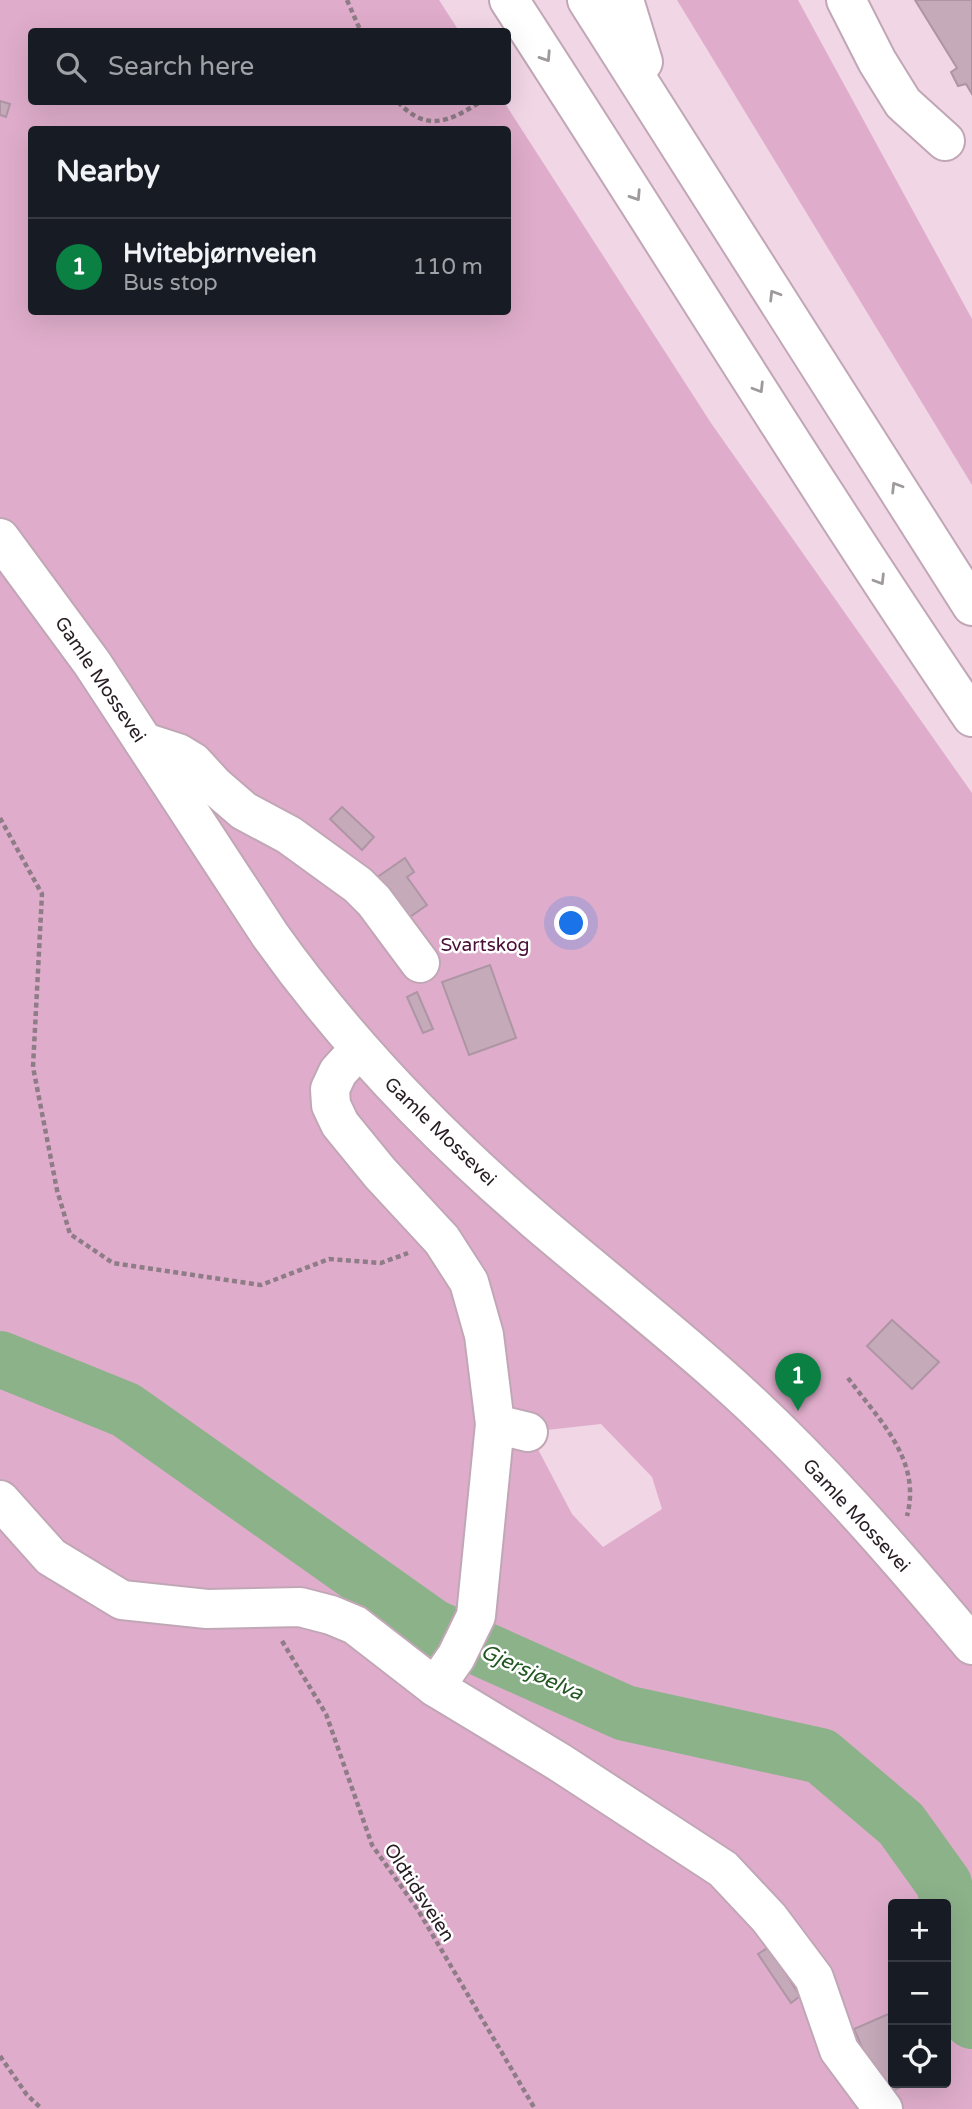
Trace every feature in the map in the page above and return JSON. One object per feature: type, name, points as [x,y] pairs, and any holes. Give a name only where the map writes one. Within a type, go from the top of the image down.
[{"type":"main road","points":[[509,0],[900,611],[972,717]]},
{"type":"main road","points":[[587,0],[972,606]]},
{"type":"main road","points":[[624,0],[657,111]]},
{"type":"main road","points":[[846,0],[877,61],[903,103],[945,141]]},
{"type":"main road","name":"Gamle Mossevei","points":[[0,538],[92,663],[270,935],[301,979],[359,1049],[400,1093],[486,1176],[753,1406],[892,1552],[972,1645]]},
{"type":"main road","points":[[144,742],[178,753],[192,762],[244,811],[289,835],[358,885],[374,901],[420,963]]},
{"type":"main road","points":[[359,1049],[338,1072],[331,1089],[331,1105],[340,1124],[442,1240],[469,1282],[512,1428],[476,1616],[445,1672]]},
{"type":"main road","points":[[0,1500],[51,1557],[122,1600],[207,1609],[300,1606],[355,1625],[445,1672],[559,1762],[723,1870],[769,1918],[814,1978],[839,2050],[883,2109]]},
{"type":"path","points":[[347,0],[359,28]]},
{"type":"path","points":[[402,105],[414,114],[436,122],[446,121],[475,105]]},
{"type":"path","points":[[0,818],[42,894],[33,1067],[57,1190],[70,1234],[113,1263],[261,1285],[329,1259],[381,1263],[442,1240]]},
{"type":"path","points":[[848,1378],[903,1455],[910,1480],[912,1497],[905,1526],[892,1552]]},
{"type":"path","name":"Oldtidsveien","points":[[262,1607],[326,1714],[372,1845],[418,1910],[535,2109]]},
{"type":"path","points":[[0,2056],[27,2095],[42,2109]]},
{"type":"green space","name":"Svartskog","points":[[0,0],[439,0],[457,28],[28,28],[28,105],[506,105],[711,423],[972,793],[972,2109],[0,2109]],"holes":[[[601,1424],[652,1477],[662,1509],[603,1547],[572,1514],[529,1432]]]},
{"type":"green space","points":[[677,0],[798,0],[972,319],[972,485]]},
{"type":"building","points":[[915,0],[972,0],[972,94],[966,84],[958,86],[951,72],[957,68]]},
{"type":"building","points":[[0,101],[10,104],[6,117],[0,115]]},
{"type":"building","points":[[342,807],[374,837],[362,850],[330,819]]},
{"type":"building","points":[[405,858],[414,872],[407,877],[427,905],[404,921],[384,892],[390,889],[376,878]]},
{"type":"building","points":[[490,965],[516,1038],[469,1055],[442,982]]},
{"type":"building","points":[[417,992],[433,1029],[423,1033],[407,997]]},
{"type":"building","points":[[892,1320],[939,1362],[912,1389],[867,1346]]},
{"type":"building","points":[[769,1947],[800,1996],[791,2003],[758,1954]]},
{"type":"building","points":[[888,2014],[888,2088],[899,2088],[883,2095],[854,2029]]},
{"type":"waterway","name":"Gjersjøelva","points":[[0,1359],[126,1410],[433,1627],[625,1713],[821,1756],[901,1824],[944,1884],[972,2021]]},
{"type":"place","name":"Hvitebjørnveien","points":[[798,1411]]}]
